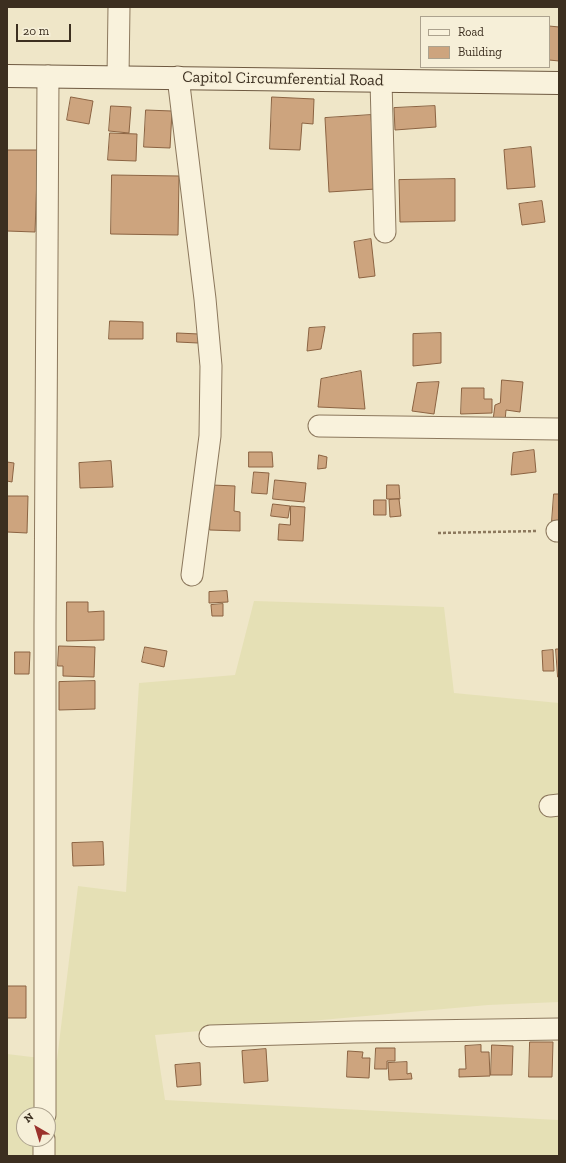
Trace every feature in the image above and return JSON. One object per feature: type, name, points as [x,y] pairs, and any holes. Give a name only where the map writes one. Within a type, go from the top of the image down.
[{"type":"main road","name":"Capitol Circumferential Road","points":[[7,76],[178,77],[559,84]]},
{"type":"street","points":[[118,77],[119,7]]},
{"type":"street","points":[[45,1107],[45,624],[48,76]]},
{"type":"street","points":[[178,77],[204,292],[211,366],[210,436],[192,575]]},
{"type":"street","points":[[381,81],[385,232]]},
{"type":"street","points":[[319,426],[559,429]]},
{"type":"street","points":[[210,1036],[559,1029]]},
{"type":"path","points":[[438,533],[558,531]]},
{"type":"shaded area","points":[[254,601],[444,607],[454,693],[559,703],[559,1002],[488,1005],[155,1035],[165,1100],[559,1120],[559,1156],[7,1156],[7,1054],[57,1060],[78,886],[126,892],[139,683],[235,675]]},
{"type":"building","points":[[550,26],[559,27],[559,61],[550,60]]},
{"type":"building","points":[[71,97],[93,101],[89,124],[67,120]]},
{"type":"building","points":[[272,97],[314,99],[313,124],[302,123],[300,150],[270,149]]},
{"type":"building","points":[[111,106],[131,107],[129,133],[109,131]]},
{"type":"building","points":[[435,106],[436,127],[395,130],[394,108]]},
{"type":"building","points":[[146,110],[172,111],[170,148],[144,147]]},
{"type":"building","points":[[371,115],[376,189],[329,192],[325,118]]},
{"type":"building","points":[[110,133],[137,134],[136,161],[108,160]]},
{"type":"building","points":[[531,147],[535,187],[507,189],[504,150]]},
{"type":"building","points":[[7,150],[38,150],[35,232],[7,231]]},
{"type":"building","points":[[112,175],[179,176],[178,235],[111,234]]},
{"type":"building","points":[[455,179],[455,221],[400,222],[399,180]]},
{"type":"building","points":[[542,201],[545,222],[522,225],[519,204]]},
{"type":"building","points":[[371,239],[375,276],[359,278],[354,242]]},
{"type":"building","points":[[110,321],[143,322],[143,339],[109,339]]},
{"type":"building","points":[[325,327],[321,349],[307,351],[309,328]]},
{"type":"building","points":[[177,333],[199,334],[198,343],[177,342]]},
{"type":"building","points":[[441,333],[441,363],[413,366],[413,334]]},
{"type":"building","points":[[361,371],[365,409],[318,407],[321,379]]},
{"type":"building","points":[[502,380],[523,382],[520,412],[506,410],[505,421],[493,420],[495,405],[500,403]]},
{"type":"building","points":[[439,382],[434,414],[412,411],[417,383]]},
{"type":"building","points":[[462,388],[484,388],[484,399],[492,399],[492,413],[461,414]]},
{"type":"building","points":[[534,450],[536,472],[511,475],[513,453]]},
{"type":"building","points":[[249,452],[272,452],[273,467],[249,467]]},
{"type":"building","points":[[319,455],[327,457],[326,468],[318,469]]},
{"type":"building","points":[[111,461],[113,487],[80,488],[79,463]]},
{"type":"building","points":[[7,462],[14,463],[12,482],[7,481]]},
{"type":"building","points":[[254,472],[269,473],[267,494],[252,493]]},
{"type":"building","points":[[275,480],[306,483],[304,502],[273,499]]},
{"type":"building","points":[[212,485],[235,486],[234,511],[240,512],[240,531],[210,530]]},
{"type":"building","points":[[387,485],[399,485],[400,499],[387,499]]},
{"type":"building","points":[[554,494],[559,494],[559,520],[552,521]]},
{"type":"building","points":[[7,496],[28,496],[27,533],[7,532]]},
{"type":"building","points":[[399,499],[401,516],[390,517],[389,500]]},
{"type":"building","points":[[374,500],[386,500],[386,515],[374,515]]},
{"type":"building","points":[[273,504],[290,506],[288,518],[271,516]]},
{"type":"building","points":[[291,506],[305,507],[303,541],[278,540],[279,524],[290,525]]},
{"type":"building","points":[[227,591],[228,602],[209,603],[209,592]]},
{"type":"building","points":[[67,602],[88,602],[88,612],[104,611],[104,640],[67,641]]},
{"type":"building","points":[[223,604],[223,616],[212,616],[211,605]]},
{"type":"building","points":[[59,646],[95,647],[94,677],[63,676],[63,666],[58,666]]},
{"type":"building","points":[[145,647],[167,651],[164,667],[142,662]]},
{"type":"building","points":[[556,649],[559,649],[559,677],[558,677]]},
{"type":"building","points":[[553,650],[554,671],[543,671],[542,651]]},
{"type":"building","points":[[15,652],[30,652],[29,674],[15,674]]},
{"type":"building","points":[[95,681],[95,709],[59,710],[59,682]]},
{"type":"building","points":[[103,842],[104,865],[73,866],[72,843]]},
{"type":"building","points":[[7,986],[26,986],[26,1018],[7,1018]]},
{"type":"building","points":[[530,1042],[553,1042],[552,1077],[529,1077]]},
{"type":"building","points":[[481,1045],[481,1052],[489,1052],[490,1076],[459,1077],[459,1069],[466,1069],[465,1046]]},
{"type":"building","points":[[492,1045],[513,1046],[512,1075],[491,1075]]},
{"type":"building","points":[[376,1048],[395,1048],[395,1061],[387,1061],[387,1069],[375,1069]]},
{"type":"building","points":[[266,1049],[268,1081],[244,1083],[242,1051]]},
{"type":"building","points":[[348,1051],[363,1052],[362,1058],[370,1058],[369,1078],[347,1077]]},
{"type":"building","points":[[407,1062],[407,1074],[411,1073],[412,1079],[389,1080],[388,1063]]},
{"type":"building","points":[[200,1063],[201,1085],[177,1087],[175,1065]]}]
